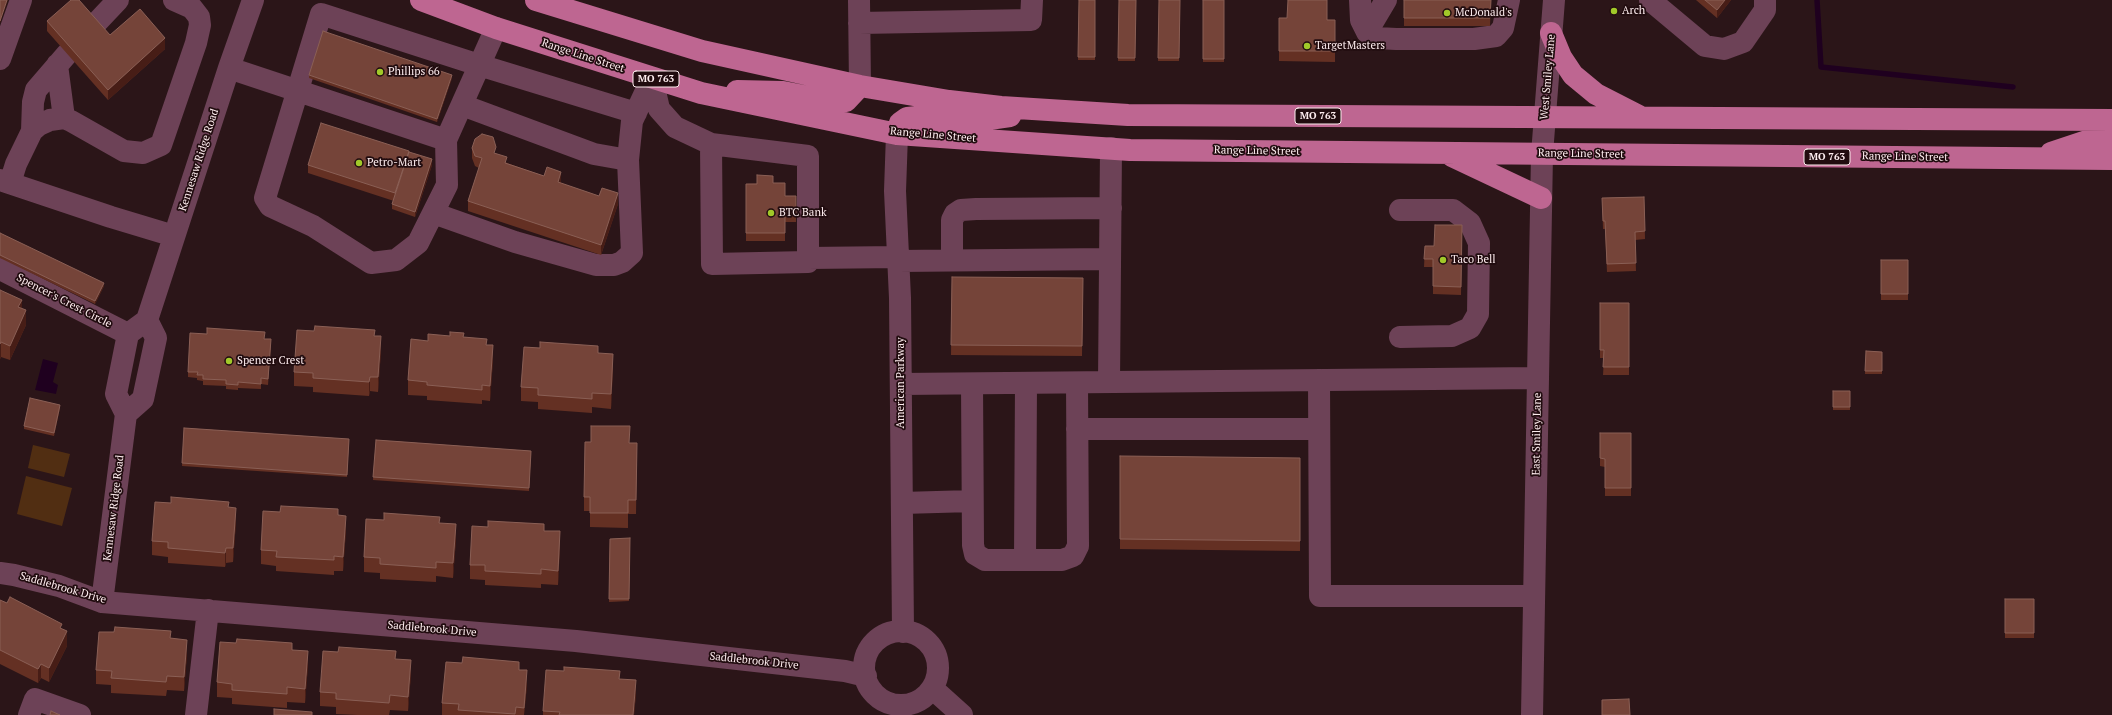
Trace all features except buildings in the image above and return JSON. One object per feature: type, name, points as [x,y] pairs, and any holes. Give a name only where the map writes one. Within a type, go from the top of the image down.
[{"type":"main road","name":"Range Line Street","points":[[421,0],[496,28],[690,90],[897,134],[1111,148],[2112,160]]},
{"type":"main road","name":"MO 763","points":[[536,0],[702,51],[860,86],[949,101],[1050,110],[1128,115],[2112,120]]},
{"type":"main road","points":[[1551,33],[1561,57],[1573,75],[1596,94],[1642,118]]},
{"type":"main road","points":[[690,90],[783,92],[834,102],[846,101],[860,86]]},
{"type":"main road","points":[[897,134],[900,123],[907,118],[917,117],[968,122],[1050,110]]},
{"type":"main road","points":[[2035,158],[2093,140],[2112,138]]},
{"type":"main road","points":[[1446,153],[1541,198]]},
{"type":"street","points":[[0,59],[21,0]]},
{"type":"street","points":[[32,131],[33,102],[36,90],[57,65],[118,0]]},
{"type":"street","points":[[174,0],[192,8],[199,17],[200,25],[194,50],[161,145],[143,153],[124,152],[64,118],[50,120],[39,125],[32,131],[16,164],[5,182],[174,236]]},
{"type":"street","name":"Kennesaw Ridge Road","points":[[147,320],[229,68],[253,0]]},
{"type":"street","points":[[860,0],[860,86]]},
{"type":"street","points":[[859,22],[1031,20],[1032,0]]},
{"type":"street","points":[[1360,0],[1361,20],[1367,32],[1377,38],[1396,39],[1474,39],[1496,36],[1503,28],[1509,0]]},
{"type":"street","points":[[1367,32],[1386,0]]},
{"type":"street","name":"West Smiley Lane","points":[[1542,154],[1554,0]]},
{"type":"street","points":[[1650,0],[1706,46],[1724,50],[1743,42],[1765,10],[1765,0]]},
{"type":"street","points":[[496,28],[479,65],[446,140],[447,185],[418,243],[396,260],[371,262],[313,226],[270,206],[265,198],[321,14],[351,33],[437,62],[479,65],[636,113]]},
{"type":"street","points":[[57,65],[64,118]]},
{"type":"street","points":[[229,68],[298,91],[330,93],[416,122],[446,140]]},
{"type":"street","points":[[433,213],[515,242],[596,265],[614,265],[622,262],[632,253],[628,160],[632,121],[652,78]]},
{"type":"street","points":[[652,78],[659,109],[675,127],[711,144],[808,156],[808,262],[712,264],[711,144]]},
{"type":"street","points":[[462,105],[594,154],[628,160]]},
{"type":"street","name":"American Parkway","points":[[897,134],[895,191],[901,384],[903,632]]},
{"type":"street","points":[[1109,382],[1111,148]]},
{"type":"street","name":"East Smiley Lane","points":[[1532,715],[1542,154]]},
{"type":"street","points":[[952,260],[952,220],[955,214],[960,210],[983,208],[1111,208]]},
{"type":"street","points":[[1400,210],[1453,210],[1470,223],[1479,243],[1478,314],[1470,328],[1452,336],[1400,337]]},
{"type":"street","points":[[808,258],[952,260],[1110,259]]},
{"type":"street","name":"Spencer's Crest Circle","points":[[0,269],[128,334]]},
{"type":"street","points":[[147,320],[156,338],[143,399],[126,414],[116,394],[128,334],[147,320]]},
{"type":"street","points":[[901,384],[1538,378]]},
{"type":"street","points":[[1319,380],[1320,596],[1534,596]]},
{"type":"street","points":[[972,384],[972,544],[975,554],[985,560],[1062,560],[1073,556],[1078,546],[1077,382]]},
{"type":"street","points":[[1026,383],[1026,560]]},
{"type":"street","name":"Kennesaw Ridge Road","points":[[102,602],[126,414]]},
{"type":"street","points":[[1077,429],[1319,430]]},
{"type":"street","points":[[902,503],[972,501]]},
{"type":"street","name":"Saddlebrook Drive","points":[[0,573],[14,574],[58,586],[102,602],[576,641],[845,671],[866,676]]},
{"type":"street","points":[[196,715],[208,610]]},
{"type":"street","points":[[889,632],[903,632],[914,632],[926,639],[934,649],[939,661],[938,677],[925,699],[906,706],[893,706],[881,701],[869,689],[864,663],[870,647],[879,638],[889,632]]},
{"type":"street","points":[[932,688],[962,715]]},
{"type":"street","points":[[28,715],[35,699],[80,715]]},
{"type":"shaded area","points":[[43,359],[58,363],[53,382],[58,385],[56,394],[35,390]]},
{"type":"shaded area","points":[[33,445],[70,454],[64,477],[28,468]]},
{"type":"shaded area","points":[[26,476],[72,488],[62,526],[17,514]]},
{"type":"waterway","points":[[1817,0],[1821,67],[2013,87]]},
{"type":"place","name":"Arch","points":[[1614,11]]},
{"type":"place","name":"McDonald's","points":[[1447,13]]},
{"type":"place","name":"TargetMasters","points":[[1307,46]]},
{"type":"place","name":"Phillips 66","points":[[380,72]]},
{"type":"place","name":"Petro-Mart","points":[[359,163]]},
{"type":"place","name":"BTC Bank","points":[[771,213]]},
{"type":"place","name":"Taco Bell","points":[[1443,260]]},
{"type":"place","name":"Spencer Crest","points":[[229,361]]}]
